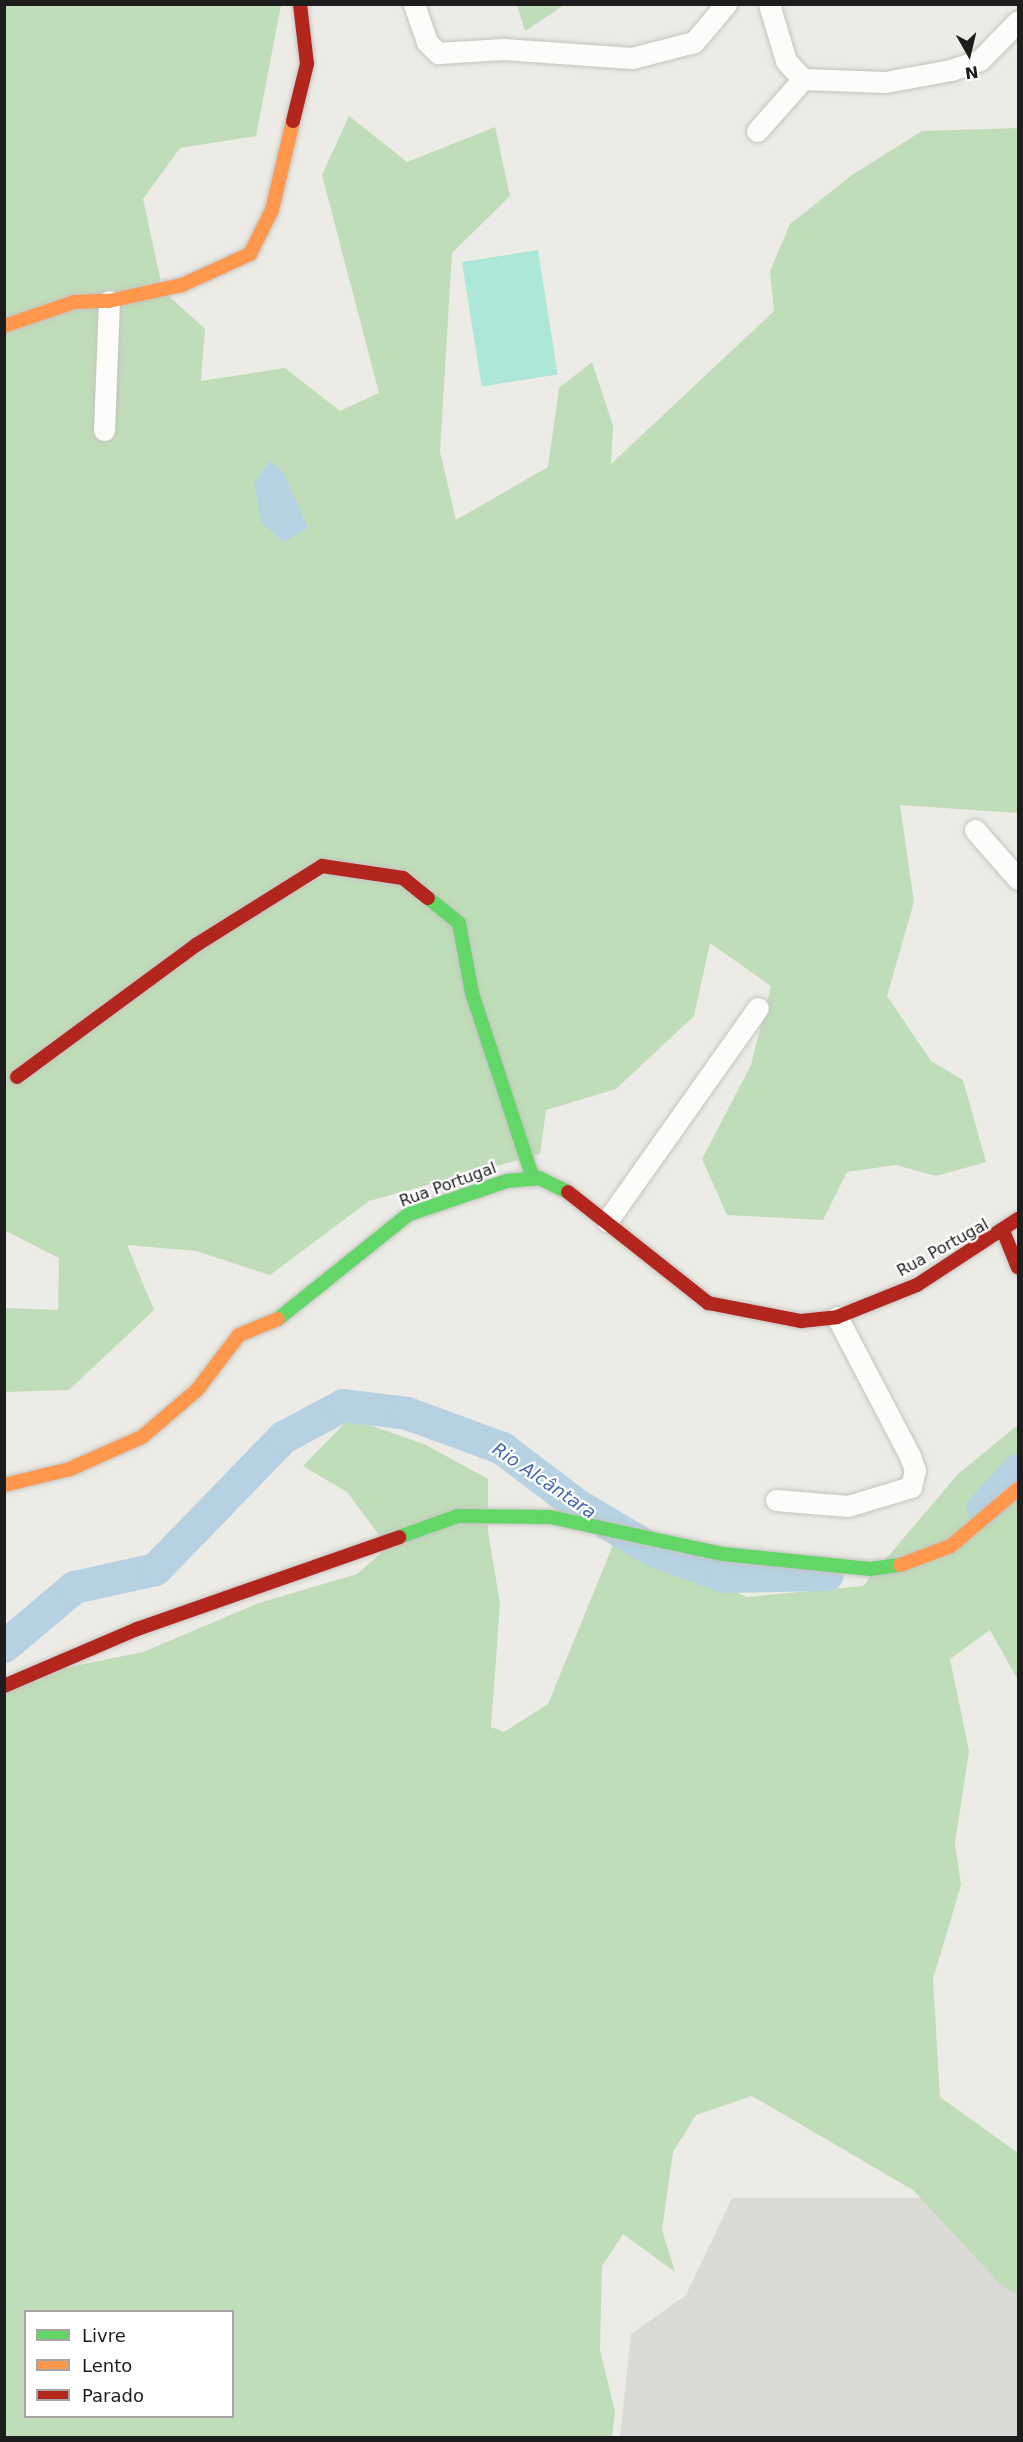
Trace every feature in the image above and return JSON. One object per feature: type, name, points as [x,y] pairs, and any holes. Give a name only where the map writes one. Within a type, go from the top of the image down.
[{"type":"street","points":[[4,326],[74,302],[109,301],[204,278],[250,254],[272,210],[307,64],[300,4]]},
{"type":"street","points":[[414,4],[427,42],[438,53],[503,48],[632,58],[694,42],[726,4]]},
{"type":"street","points":[[769,4],[786,61],[803,79],[885,82],[951,70],[980,60],[1018,21]]},
{"type":"street","points":[[757,131],[803,79]]},
{"type":"street","points":[[104,430],[109,301]]},
{"type":"street","points":[[975,830],[1018,879]]},
{"type":"street","points":[[17,1077],[196,945],[322,866],[403,878],[459,923],[472,993],[532,1178]]},
{"type":"street","points":[[607,1221],[758,1008]]},
{"type":"street","name":"Rua Portugal","points":[[4,1485],[70,1469],[142,1437],[197,1390],[239,1335],[289,1314],[334,1269],[408,1214],[507,1181],[532,1178],[562,1187],[708,1303],[801,1321],[837,1317],[917,1285],[1004,1233],[1018,1219]]},
{"type":"street","points":[[1004,1233],[1018,1267]]},
{"type":"street","points":[[776,1500],[848,1506],[877,1502],[911,1487],[915,1470],[910,1456],[837,1317]]},
{"type":"street","points":[[4,1686],[136,1629],[458,1516],[550,1517],[723,1554],[870,1569],[915,1563],[951,1546],[1018,1489]]},
{"type":"shaded area","points":[[732,2198],[1018,2198],[1018,2437],[620,2438],[631,2334],[686,2295]]},
{"type":"green space","points":[[517,4],[564,5],[525,31]]},
{"type":"green space","points":[[5,5],[281,5],[256,136],[180,148],[143,199],[163,291],[205,329],[201,381],[285,368],[340,411],[379,393],[322,175],[349,116],[407,162],[495,127],[510,196],[452,253],[440,452],[456,520],[548,467],[559,388],[592,362],[613,426],[611,464],[774,311],[770,271],[790,224],[852,175],[922,131],[1018,128],[1018,813],[900,805],[914,902],[887,996],[931,1061],[963,1080],[986,1162],[936,1176],[896,1165],[847,1172],[823,1220],[727,1215],[702,1159],[751,1065],[771,986],[710,943],[694,1016],[616,1089],[546,1110],[540,1154],[369,1201],[270,1275],[196,1251],[127,1245],[154,1310],[69,1390],[5,1392],[4,1308],[58,1310],[59,1258],[4,1230]]},
{"type":"green space","points":[[538,250],[558,374],[482,386],[462,262]]},
{"type":"green space","points":[[350,1418],[426,1445],[488,1479],[488,1531],[500,1604],[491,1727],[504,1732],[548,1704],[613,1545],[747,1597],[863,1586],[958,1474],[1018,1425],[1018,1680],[990,1630],[950,1659],[969,1751],[955,1843],[961,1885],[933,1979],[940,2097],[1018,2153],[1018,2294],[1003,2287],[913,2190],[752,2096],[696,2115],[673,2152],[662,2230],[675,2272],[623,2234],[602,2266],[600,2350],[615,2412],[612,2437],[5,2437],[4,1690],[45,1672],[143,1652],[259,1603],[357,1574],[388,1547],[347,1492],[303,1466]]},
{"type":"water","points":[[270,461],[283,472],[308,528],[284,542],[262,523],[254,484]]},
{"type":"waterway","name":"Rio Alcântara","points":[[4,1646],[74,1587],[155,1569],[283,1437],[343,1405],[407,1413],[502,1448],[577,1505],[651,1549],[724,1576],[827,1574]]},
{"type":"waterway","name":"Rio Alcântara","points":[[983,1508],[1018,1470]]},
{"type":"traffic: fast","points":[[428,898],[459,923],[472,993],[533,1178]]},
{"type":"traffic: fast","points":[[278,1319],[409,1214],[507,1181],[539,1178],[568,1192]]},
{"type":"traffic: fast","points":[[399,1537],[458,1516],[550,1517],[723,1554],[870,1569],[900,1565]]},
{"type":"traffic: slow","points":[[4,326],[74,302],[109,301],[182,285],[250,254],[272,210],[293,121]]},
{"type":"traffic: slow","points":[[4,1485],[70,1469],[142,1437],[197,1390],[239,1335],[278,1319]]},
{"type":"traffic: slow","points":[[900,1565],[951,1546],[1018,1489]]},
{"type":"traffic: jam","points":[[293,121],[307,64],[300,4]]},
{"type":"traffic: jam","points":[[17,1077],[196,945],[322,866],[403,878],[428,898]]},
{"type":"traffic: jam","points":[[568,1192],[708,1303],[801,1321],[837,1317],[917,1285],[1018,1219]]},
{"type":"traffic: jam","points":[[1004,1233],[1018,1267]]},
{"type":"traffic: jam","points":[[4,1686],[137,1629],[399,1537]]}]
